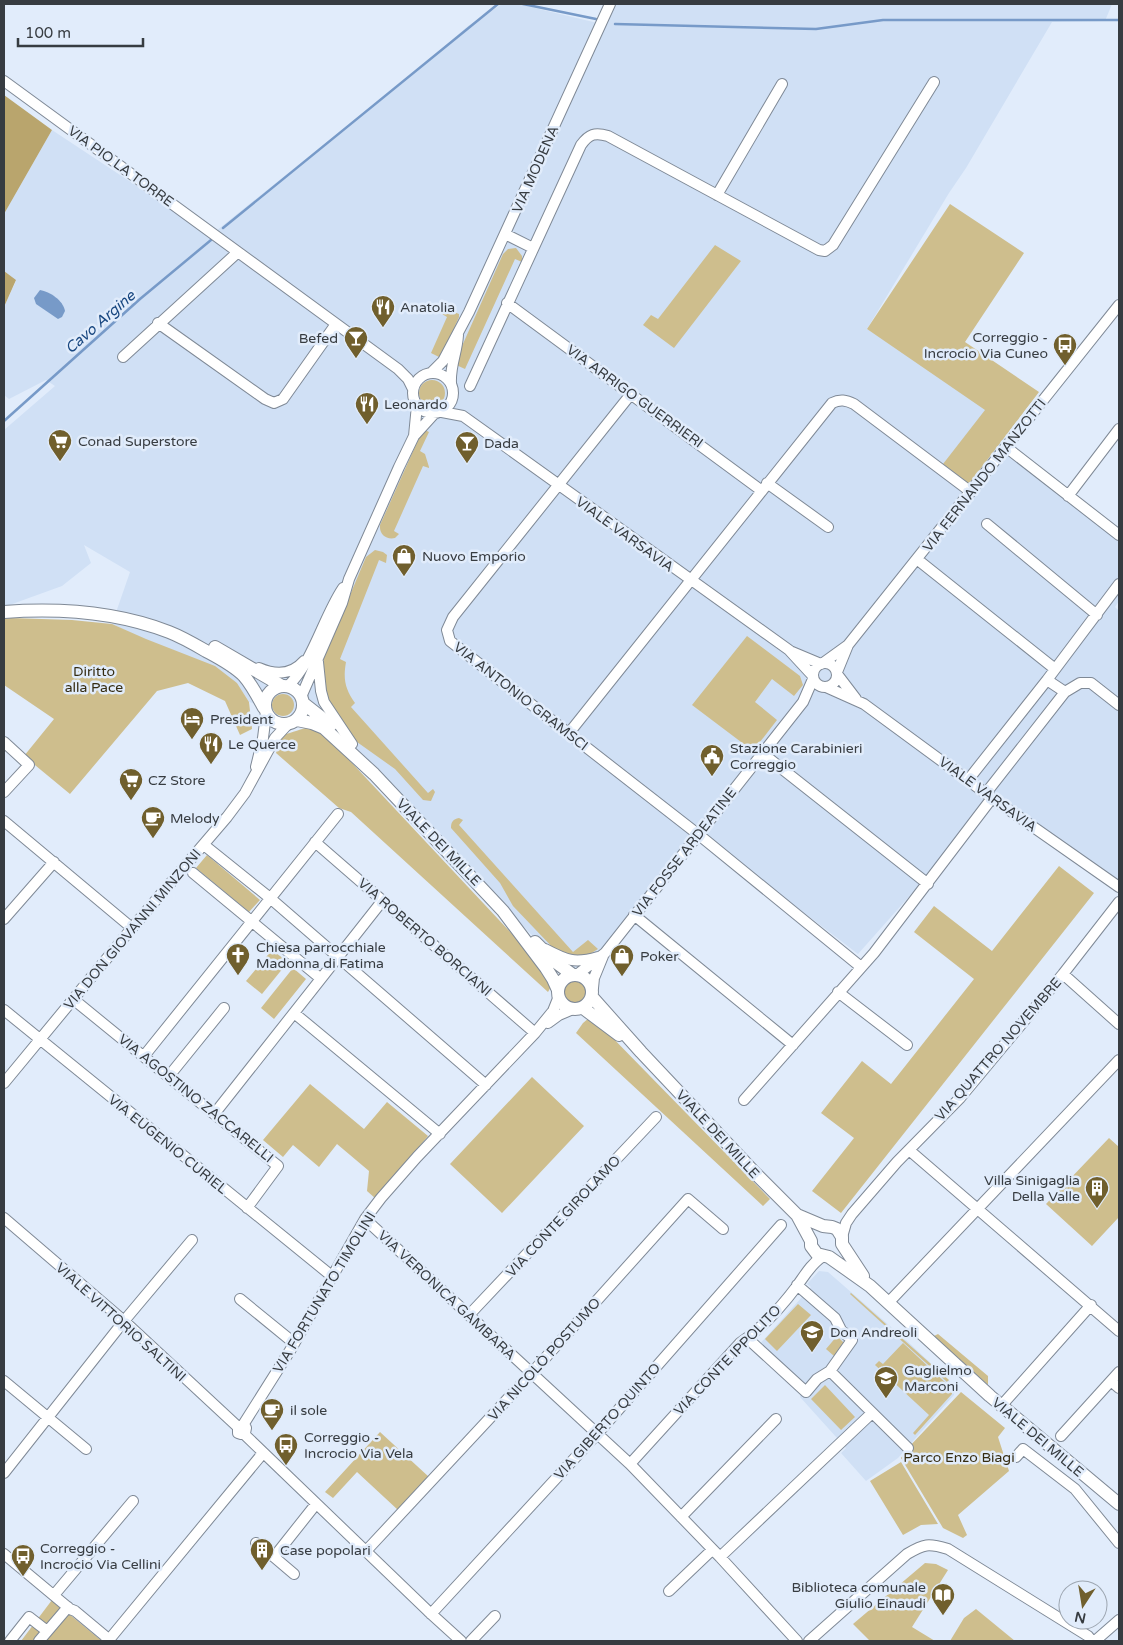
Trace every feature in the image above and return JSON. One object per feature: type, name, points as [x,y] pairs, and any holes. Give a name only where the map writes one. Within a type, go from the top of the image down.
[{"type":"main road","points":[[4,612],[62,611],[87,613],[140,623],[180,637],[238,671],[249,684],[265,711]]},
{"type":"main road","name":"VIALE DEI MILLE","points":[[180,637],[202,642],[231,655],[256,672],[298,692],[302,700],[352,744],[374,774]]},
{"type":"main road","points":[[265,711],[267,696],[276,688],[285,686]]},
{"type":"main road","points":[[292,722],[301,715],[302,700]]},
{"type":"main road","name":"VIALE DEI MILLE","points":[[265,711],[275,723],[312,723],[324,728],[374,774],[503,911],[553,978],[564,1005],[578,1008],[641,1052]]},
{"type":"main road","name":"VIALE DEI MILLE","points":[[503,911],[512,917],[565,970],[587,979],[592,992],[641,1052],[797,1215],[814,1250],[870,1286],[1001,1406],[1119,1504]]},
{"type":"main road","points":[[558,993],[563,980],[575,974]]},
{"type":"main road","points":[[578,1008],[590,1002],[592,992]]},
{"type":"main road","name":"VIALE DEI MILLE","points":[[797,1215],[837,1229],[842,1241],[870,1286]]},
{"type":"main road","points":[[810,1242],[814,1231],[828,1226]]},
{"type":"main road","points":[[826,1257],[838,1252],[842,1241]]},
{"type":"street","name":"VIA MODENA","points":[[428,374],[443,361],[458,334],[610,4]]},
{"type":"street","name":"VIA PIO LA TORRE","points":[[4,81],[398,369],[408,379],[413,389]]},
{"type":"street","points":[[470,386],[532,248],[586,138],[594,133],[608,136],[819,250],[828,250],[835,242],[934,82]]},
{"type":"street","points":[[717,195],[782,84]]},
{"type":"street","points":[[505,234],[532,248]]},
{"type":"street","points":[[123,357],[158,323],[238,252]]},
{"type":"street","name":"VIA ARRIGO GUERRIERI","points":[[507,303],[631,394],[764,487],[828,527]]},
{"type":"street","name":"VIA FERNANDO MANZOTTI","points":[[822,663],[848,645],[918,560],[1119,305]]},
{"type":"street","points":[[158,323],[265,399],[274,403],[283,399],[336,324]]},
{"type":"street","name":"VIA MODENA","points":[[451,383],[451,365],[457,349],[458,334]]},
{"type":"street","name":"VIA PIO LA TORRE","points":[[398,369],[428,374]]},
{"type":"street","points":[[414,436],[438,413],[447,408],[453,398],[454,393],[451,383],[440,374],[428,374],[418,380],[413,389],[413,398],[424,412],[438,413]]},
{"type":"street","points":[[559,486],[631,394]]},
{"type":"street","name":"VIALE VARSAVIA","points":[[453,398],[463,416],[690,581],[789,650],[822,663],[830,664],[857,699]]},
{"type":"street","points":[[569,733],[827,407],[837,400],[848,401],[854,404],[971,492]]},
{"type":"street","points":[[302,700],[313,658],[335,600],[349,579],[414,436],[417,405]]},
{"type":"street","name":"VIALE VARSAVIA","points":[[438,413],[463,416]]},
{"type":"street","points":[[1068,496],[1119,429]]},
{"type":"street","points":[[1006,448],[1119,535]]},
{"type":"street","name":"VIA ANTONIO GRAMSCI","points":[[559,486],[453,617],[447,630],[450,641],[698,835],[861,967]]},
{"type":"street","points":[[987,524],[1097,615]]},
{"type":"street","points":[[918,560],[1055,669]]},
{"type":"street","points":[[968,780],[1081,636],[1119,584]]},
{"type":"street","name":"VIA FERNANDO MANZOTTI","points":[[837,673],[848,645]]},
{"type":"street","name":"VIALE VARSAVIA","points":[[789,650],[817,684],[857,699],[989,796],[1119,887]]},
{"type":"street","points":[[231,655],[268,672],[276,673],[292,670],[313,658]]},
{"type":"street","points":[[285,686],[297,677],[313,658]]},
{"type":"street","name":"VIALE DEI MILLE","points":[[313,658],[324,702],[352,744]]},
{"type":"street","points":[[813,677],[814,669],[822,663]]},
{"type":"street","points":[[824,687],[833,684],[837,673]]},
{"type":"street","name":"VIA FOSSE ARDEATINE","points":[[803,702],[813,677]]},
{"type":"street","points":[[1047,680],[1065,692]]},
{"type":"street","points":[[744,1100],[861,967],[928,884],[1065,692],[1080,683],[1091,683],[1119,705]]},
{"type":"street","name":"VIA FOSSE ARDEATINE","points":[[592,992],[594,978],[603,955],[803,702],[824,687]]},
{"type":"street","name":"VIA DON GIOVANNI MINZONI","points":[[255,772],[263,738],[265,711]]},
{"type":"street","name":"VIA DON GIOVANNI MINZONI","points":[[4,1083],[236,805],[275,738],[292,722]]},
{"type":"street","points":[[4,742],[28,765],[4,792]]},
{"type":"street","points":[[762,753],[928,884]]},
{"type":"street","points":[[144,1056],[338,814]]},
{"type":"street","points":[[4,821],[132,928]]},
{"type":"street","name":"VIA ROBERTO BORCIANI","points":[[315,842],[535,1033]]},
{"type":"street","points":[[204,844],[270,898],[486,1085]]},
{"type":"street","points":[[4,919],[54,862]]},
{"type":"street","points":[[193,873],[320,978]]},
{"type":"street","points":[[215,1112],[382,900]]},
{"type":"street","name":"VIA QUATTRO NOVEMBRE","points":[[828,1226],[844,1221],[852,1214],[909,1150],[960,1098],[1063,974],[1119,902]]},
{"type":"street","points":[[634,915],[793,1045]]},
{"type":"street","points":[[539,946],[562,958],[576,961],[603,955]]},
{"type":"street","name":"VIA FOSSE ARDEATINE","points":[[575,974],[603,955]]},
{"type":"street","points":[[1063,974],[1119,1024]]},
{"type":"street","points":[[838,992],[907,1045]]},
{"type":"street","name":"VIA FORTUNATO TIMOLINI","points":[[242,1429],[333,1277],[365,1219],[398,1177],[535,1033],[553,1011],[558,993]]},
{"type":"street","name":"VIA AGOSTINO ZACCARELLI","points":[[73,999],[215,1112],[278,1166],[247,1208]]},
{"type":"street","points":[[169,1076],[224,1008]]},
{"type":"street","name":"VIA FORTUNATO TIMOLINI","points":[[535,1033],[559,1015],[578,1008]]},
{"type":"street","name":"VIA EUGENIO CURIEL","points":[[4,1010],[333,1277]]},
{"type":"street","points":[[294,1013],[440,1134]]},
{"type":"street","points":[[888,1303],[1119,1060]]},
{"type":"street","name":"VIA CONTE GIROLAMO","points":[[469,1315],[656,1117]]},
{"type":"street","points":[[909,1150],[1119,1331]]},
{"type":"street","name":"VIA NICOLÒ POSTUMO","points":[[366,1551],[532,1373],[688,1199],[723,1229]]},
{"type":"street","name":"VIA QUATTRO NOVEMBRE","points":[[842,1241],[846,1223],[852,1214]]},
{"type":"street","name":"VIALE VITTORIO SALTINI","points":[[4,1218],[124,1321],[242,1429],[263,1453],[461,1641]]},
{"type":"street","name":"VIA VERONICA GAMBARA","points":[[365,1219],[630,1464],[797,1641]]},
{"type":"street","name":"VIA GIBERTO QUINTO","points":[[432,1614],[597,1434],[781,1225]]},
{"type":"street","points":[[4,1473],[124,1321],[192,1240]]},
{"type":"street","name":"VIA CONTE IPPOLITO","points":[[630,1464],[740,1343],[752,1335],[798,1285],[812,1265],[826,1257]]},
{"type":"street","points":[[747,1338],[806,1392],[817,1379],[830,1371],[852,1340],[841,1330],[835,1318],[798,1285]]},
{"type":"street","points":[[240,1299],[294,1343]]},
{"type":"street","points":[[1001,1406],[1091,1305]]},
{"type":"street","points":[[830,1371],[908,1448]]},
{"type":"street","points":[[1061,1436],[1119,1372]]},
{"type":"street","points":[[4,1381],[86,1449]]},
{"type":"street","points":[[1111,1381],[1119,1388]]},
{"type":"street","points":[[669,1591],[716,1553],[872,1413]]},
{"type":"street","points":[[681,1517],[776,1420]]},
{"type":"street","points":[[1016,1457],[1023,1449],[1075,1489],[1119,1543]]},
{"type":"street","points":[[4,1554],[105,1636],[107,1641],[263,1453]]},
{"type":"street","points":[[54,1595],[133,1501]]},
{"type":"street","points":[[274,1557],[316,1504]]},
{"type":"street","points":[[256,1543],[294,1574]]},
{"type":"street","points":[[809,1641],[907,1554],[923,1545],[936,1545],[948,1549],[1094,1641],[1119,1620]]},
{"type":"street","points":[[39,1641],[69,1608]]},
{"type":"street","points":[[471,1641],[494,1616]]},
{"type":"street","points":[[10,1641],[29,1617],[47,1632]]},
{"type":"shaded area","points":[[502,4],[518,4],[606,25],[615,4],[1112,4],[1105,21],[1052,22],[966,168],[867,329],[988,405],[1009,448],[1119,531],[1119,601],[1115,607],[1119,611],[1119,891],[994,801],[858,954],[701,834],[582,987],[328,724],[249,702],[237,683],[112,624],[130,572],[84,545],[91,563],[62,586],[4,607],[4,430],[55,386],[46,380],[9,399],[4,395],[4,307],[16,281],[4,271],[4,214],[52,130],[211,235],[430,59],[468,26]]},
{"type":"shaded area","points":[[4,95],[52,130],[4,214]]},
{"type":"shaded area","points":[[4,271],[16,280],[4,307]]},
{"type":"shaded area","points":[[819,1271],[828,1272],[906,1340],[955,1386],[954,1395],[898,1458],[866,1481],[841,1453],[846,1448],[800,1397],[801,1393],[757,1347],[811,1287],[807,1284]]},
{"type":"green space","points":[[950,204],[1024,253],[965,342],[1039,392],[969,484],[943,464],[985,410],[867,329]]},
{"type":"green space","points":[[715,245],[741,261],[674,348],[643,325],[651,315],[658,319]]},
{"type":"green space","points":[[516,248],[522,256],[522,262],[515,259],[465,369],[454,364],[503,254],[508,249]]},
{"type":"green space","points":[[449,310],[459,314],[459,317],[441,358],[431,353],[447,317],[442,314]]},
{"type":"green space","points":[[432,380],[441,384],[445,393],[441,402],[432,406],[423,402],[419,393],[423,384]]},
{"type":"green space","points":[[423,429],[429,432],[420,451],[425,454],[429,468],[423,466],[394,531],[399,534],[395,538],[389,538],[382,534],[380,525]]},
{"type":"green space","points":[[375,550],[387,555],[386,563],[379,560],[340,659],[346,662],[346,684],[355,703],[351,707],[428,793],[433,789],[435,792],[431,801],[423,800],[395,769],[357,742],[338,720],[327,701],[322,679],[324,657],[366,557]]},
{"type":"green space","name":"Diritto alla Pace","points":[[4,619],[72,620],[112,624],[215,666],[237,683],[249,702],[252,729],[240,735],[225,701],[188,683],[157,691],[70,794],[24,756],[54,719],[4,685]]},
{"type":"green space","points":[[747,636],[800,676],[803,685],[794,696],[772,679],[755,702],[777,720],[753,751],[692,705]]},
{"type":"green space","points":[[283,694],[291,697],[294,705],[291,713],[283,716],[275,713],[272,705],[275,697]]},
{"type":"green space","points":[[311,727],[322,731],[530,953],[552,985],[548,992],[351,812],[339,808],[276,753],[282,735]]},
{"type":"green space","points":[[459,818],[463,820],[459,825],[573,952],[588,940],[598,949],[585,957],[576,957],[555,950],[513,906],[500,883],[451,828],[453,821]]},
{"type":"green space","points":[[207,855],[260,900],[249,912],[196,868]]},
{"type":"green space","points":[[1059,866],[1094,893],[841,1213],[812,1191],[854,1138],[821,1113],[862,1061],[891,1084],[974,979],[914,932],[934,906],[992,951]]},
{"type":"green space","points":[[272,950],[288,962],[262,994],[246,981]]},
{"type":"green space","points":[[293,968],[306,979],[274,1019],[261,1008]]},
{"type":"green space","points":[[575,981],[583,984],[586,992],[583,1000],[575,1003],[567,1000],[564,992],[567,984]]},
{"type":"green space","points":[[589,1018],[606,1031],[770,1199],[763,1206],[576,1033]]},
{"type":"green space","points":[[532,1077],[584,1126],[502,1213],[450,1164]]},
{"type":"green space","points":[[310,1084],[364,1129],[387,1102],[428,1136],[376,1199],[367,1191],[369,1171],[337,1144],[319,1167],[293,1145],[283,1157],[263,1140]]},
{"type":"green space","points":[[1109,1138],[1119,1147],[1119,1217],[1092,1246],[1046,1204]]},
{"type":"green space","points":[[851,1293],[949,1380],[947,1382]]},
{"type":"green space","points":[[798,1304],[811,1315],[777,1351],[765,1339]]},
{"type":"green space","points":[[938,1334],[988,1376],[988,1385],[934,1336]]},
{"type":"green space","points":[[837,1336],[845,1344],[834,1356],[826,1349]]},
{"type":"green space","points":[[903,1343],[947,1384],[952,1386],[952,1394],[915,1435],[913,1433],[929,1415],[875,1365],[879,1361],[883,1364]]},
{"type":"green space","points":[[825,1385],[855,1417],[841,1430],[811,1399]]},
{"type":"green space","name":"Parco Enzo Biagi","points":[[961,1392],[1005,1428],[998,1437],[1009,1471],[958,1515],[967,1535],[963,1538],[943,1528],[901,1458],[908,1448]]},
{"type":"green space","points":[[380,1432],[429,1477],[398,1510],[357,1472],[333,1498],[325,1492]]},
{"type":"green space","points":[[901,1462],[938,1524],[921,1525],[903,1535],[870,1481]]},
{"type":"green space","points":[[925,1563],[936,1564],[948,1570],[912,1627],[935,1641],[870,1641],[853,1624]]},
{"type":"green space","points":[[52,1600],[102,1641],[21,1641]]},
{"type":"green space","points":[[976,1609],[1015,1641],[950,1641],[964,1618]]},
{"type":"water","points":[[40,290],[52,295],[62,303],[65,311],[62,317],[58,319],[36,304],[34,298]]},
{"type":"waterway","points":[[223,228],[498,4]]},
{"type":"waterway","points":[[523,4],[596,19]]},
{"type":"waterway","points":[[615,24],[816,29],[883,20],[1119,20]]},
{"type":"waterway","name":"Cavo Argine","points":[[4,421],[140,299],[211,240]]},
{"type":"place","name":"Anatolia","points":[[383,328]]},
{"type":"place","name":"Befed","points":[[356,359]]},
{"type":"place","name":"Correggio - Incrocio Via Cuneo","points":[[1065,366]]},
{"type":"place","name":"Leonardo","points":[[367,425]]},
{"type":"place","name":"Conad Superstore","points":[[60,462]]},
{"type":"place","name":"Dada","points":[[467,464]]},
{"type":"place","name":"Nuovo Emporio","points":[[404,577]]},
{"type":"place","name":"President","points":[[192,740]]},
{"type":"place","name":"Le Querce","points":[[211,765]]},
{"type":"place","name":"Stazione Carabinieri Correggio","points":[[712,777]]},
{"type":"place","name":"CZ Store","points":[[131,801]]},
{"type":"place","name":"Melody","points":[[153,839]]},
{"type":"place","name":"Chiesa parrocchiale Madonna di Fatima","points":[[238,976]]},
{"type":"place","name":"Poker","points":[[622,977]]},
{"type":"place","name":"Villa Sinigaglia Della Valle","points":[[1097,1209]]},
{"type":"place","name":"Don Andreoli","points":[[812,1353]]},
{"type":"place","name":"Guglielmo Marconi","points":[[886,1399]]},
{"type":"place","name":"il sole","points":[[272,1431]]},
{"type":"place","name":"Correggio - Incrocio Via Vela","points":[[286,1466]]},
{"type":"place","name":"Case popolari","points":[[262,1571]]},
{"type":"place","name":"Correggio - Incrocio Via Cellini","points":[[23,1577]]},
{"type":"place","name":"Biblioteca comunale Giulio Einaudi","points":[[943,1616]]}]
